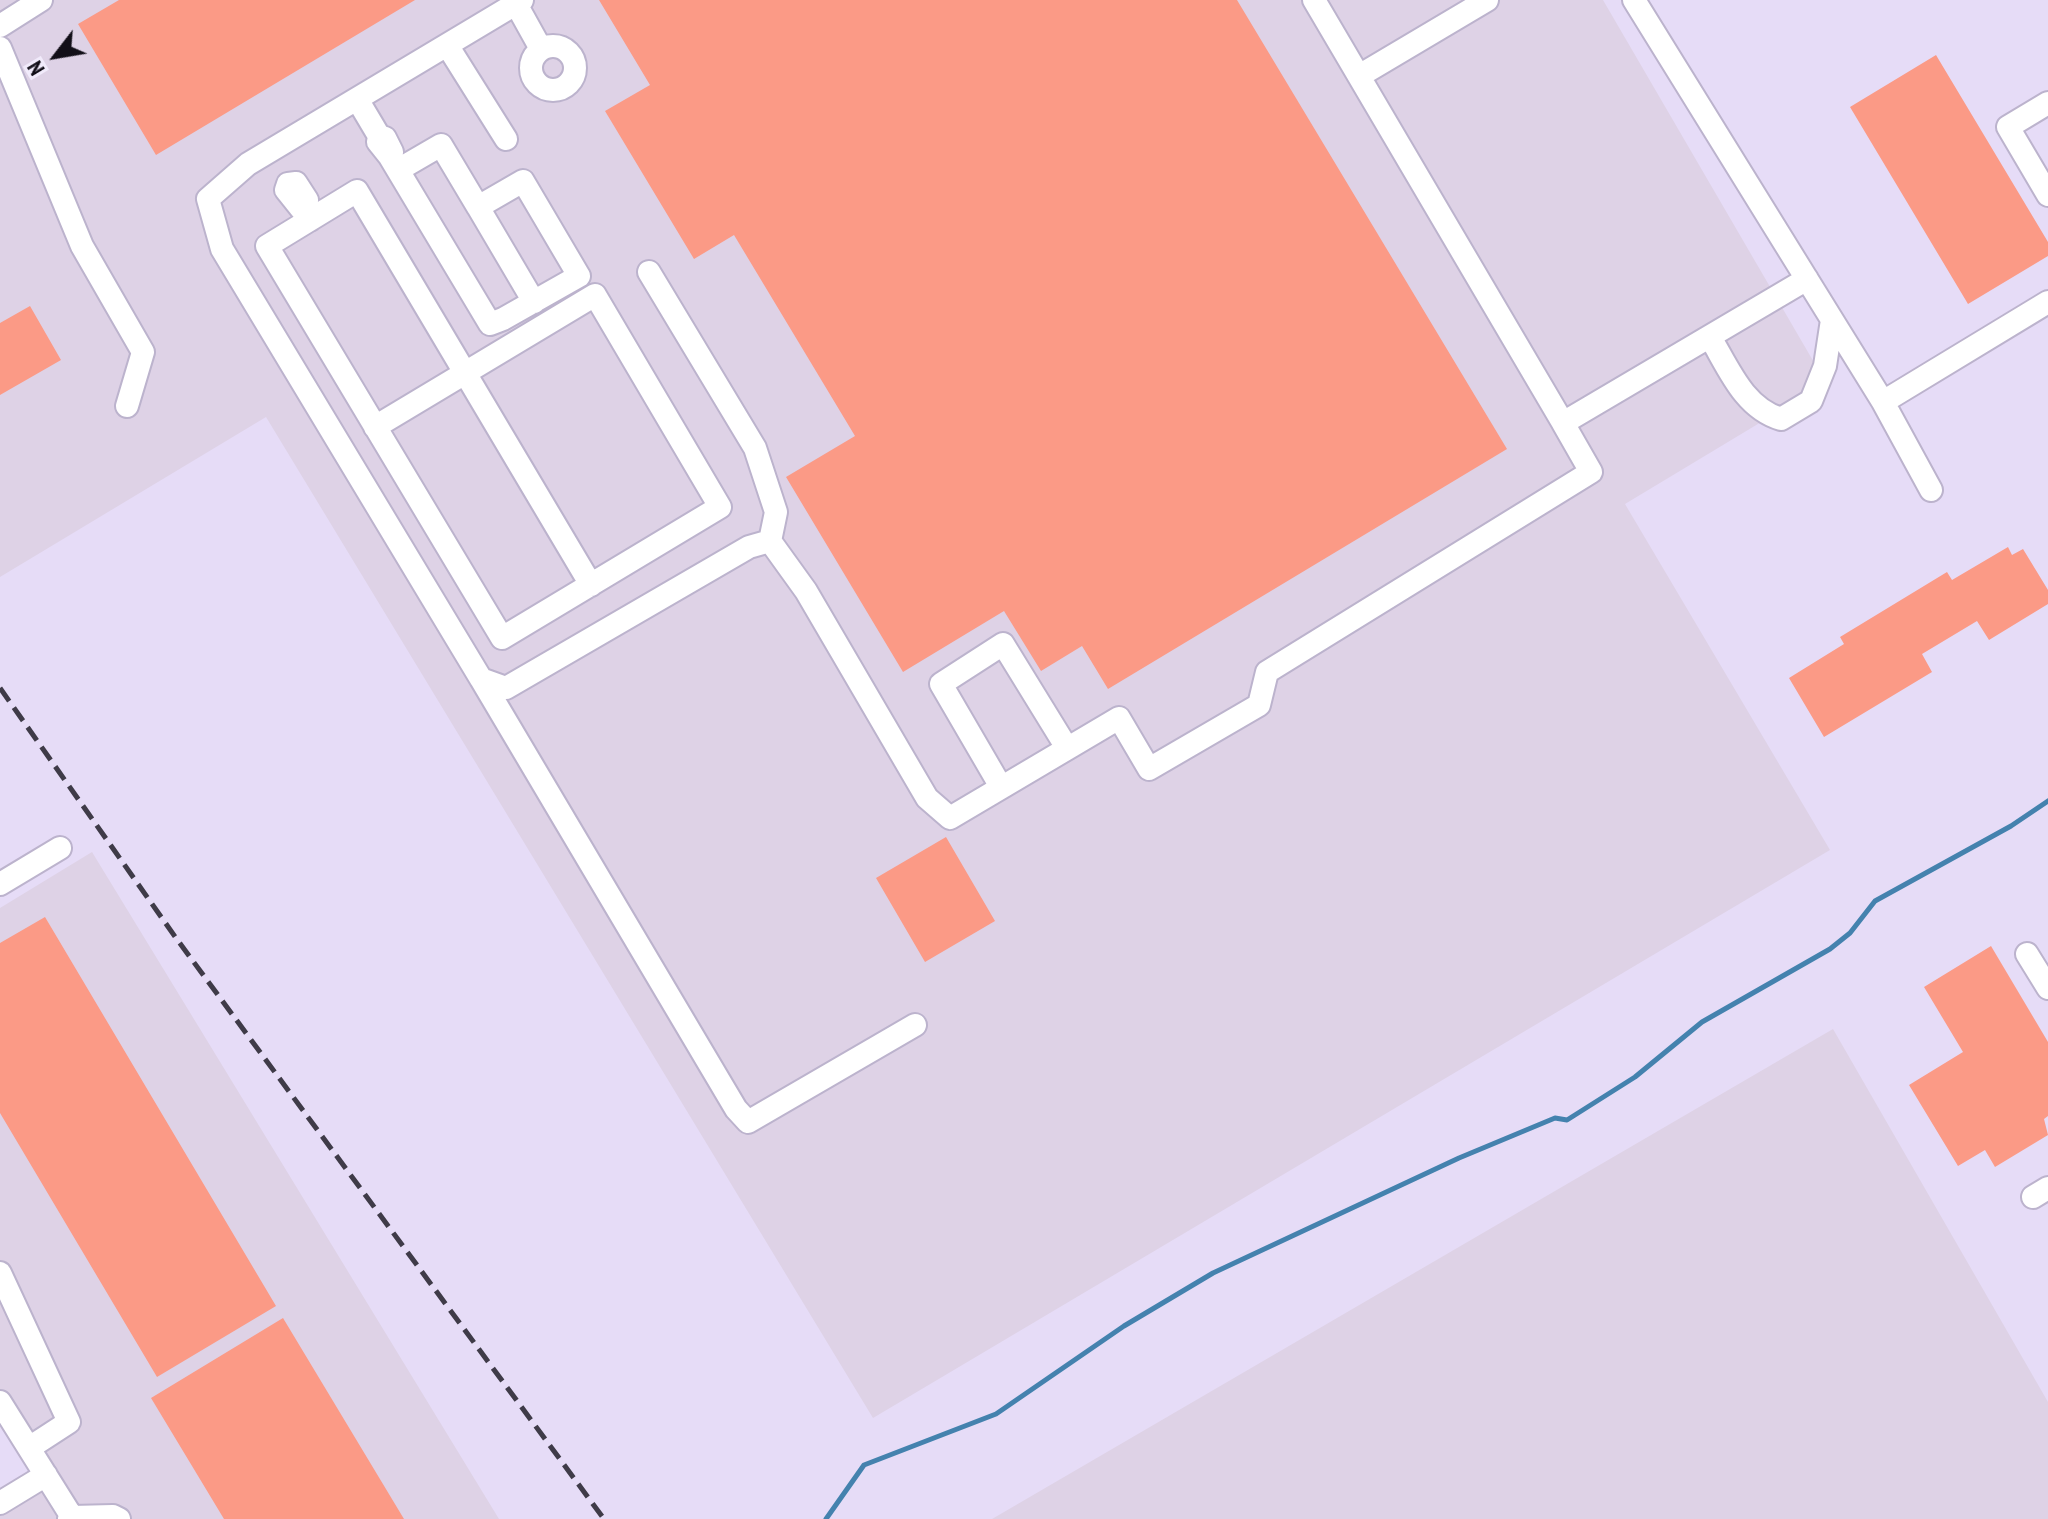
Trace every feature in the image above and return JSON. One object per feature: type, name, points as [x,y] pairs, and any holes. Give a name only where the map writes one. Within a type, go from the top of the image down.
[{"type":"street","points":[[0,26],[41,0]]},
{"type":"street","points":[[649,272],[755,448],[776,512],[770,541],[806,591],[927,798],[950,818],[1119,718],[1149,769],[1259,705],[1267,672],[1591,472],[1314,0]]},
{"type":"street","points":[[1359,76],[1487,0]]},
{"type":"street","points":[[1634,0],[1883,402],[1931,490]]},
{"type":"street","points":[[541,49],[519,2],[248,164],[208,199],[222,249],[736,1109],[748,1122],[915,1025]]},
{"type":"street","points":[[447,45],[506,139]]},
{"type":"street","points":[[0,48],[82,246],[143,352],[127,406]]},
{"type":"street","points":[[357,99],[379,136],[378,142],[394,163],[490,324],[579,276],[523,181],[478,207]]},
{"type":"street","points":[[2048,103],[2008,127],[2048,195]]},
{"type":"street","points":[[394,163],[441,145],[534,302]]},
{"type":"street","points":[[269,152],[288,184],[296,183],[307,200],[307,215]]},
{"type":"street","points":[[375,427],[466,374],[595,295],[720,507],[591,585],[502,638],[375,427],[267,246],[307,215],[357,191],[466,374],[591,585]]},
{"type":"street","points":[[1563,423],[1807,279]]},
{"type":"street","points":[[1883,402],[2048,302]]},
{"type":"street","points":[[1710,337],[1740,389],[1764,414],[1781,419],[1811,401],[1825,366],[1832,320]]},
{"type":"street","points":[[481,679],[506,688],[749,547],[770,541]]},
{"type":"street","points":[[1001,787],[941,684],[1003,644],[1067,748]]},
{"type":"street","points":[[0,884],[60,848]]},
{"type":"street","points":[[2027,954],[2048,988]]},
{"type":"street","points":[[0,1273],[69,1422],[29,1448]]},
{"type":"street","points":[[0,1402],[71,1518],[113,1516],[119,1519]]},
{"type":"street","points":[[0,1503],[46,1475]]},
{"type":"shaded area","points":[[0,0],[1603,0],[1826,383],[1625,504],[1830,850],[873,1418],[266,417],[0,577]]},
{"type":"shaded area","points":[[92,852],[499,1519],[0,1519],[0,1515],[46,1487],[0,1411],[0,908]]},
{"type":"shaded area","points":[[1833,1029],[2048,1402],[2048,1519],[992,1519]]},
{"type":"building","points":[[119,0],[415,0],[156,155],[78,24]]},
{"type":"building","points":[[599,0],[1237,0],[1507,449],[1108,689],[1082,646],[1041,671],[1004,611],[903,672],[786,477],[855,436],[734,235],[694,259],[605,111],[650,85]]},
{"type":"building","points":[[1936,55],[2048,242],[2048,256],[1968,304],[1850,107]]},
{"type":"building","points":[[30,306],[61,360],[0,395],[0,323]]},
{"type":"building","points":[[2008,547],[2012,555],[2023,549],[2048,590],[2048,604],[1989,640],[1977,621],[1922,654],[1932,672],[1824,737],[1789,678],[1844,644],[1840,637],[1947,572],[1952,580]]},
{"type":"building","points":[[946,837],[995,921],[925,962],[876,878]]},
{"type":"building","points":[[45,917],[276,1306],[157,1377],[0,1113],[0,943]]},
{"type":"building","points":[[1991,946],[2048,1042],[2048,1116],[2044,1119],[2048,1135],[1995,1167],[1985,1150],[1958,1166],[1909,1085],[1963,1052],[1924,987]]},
{"type":"building","points":[[283,1318],[404,1519],[224,1519],[151,1398]]},
{"type":"waterway","points":[[826,1519],[864,1465],[996,1414],[1124,1326],[1213,1273],[1459,1158],[1555,1118],[1567,1120],[1635,1077],[1702,1022],[1830,949],[1850,933],[1875,901],[2011,826],[2048,801]]},
{"type":"railway","points":[[0,688],[176,938],[604,1519]]}]
